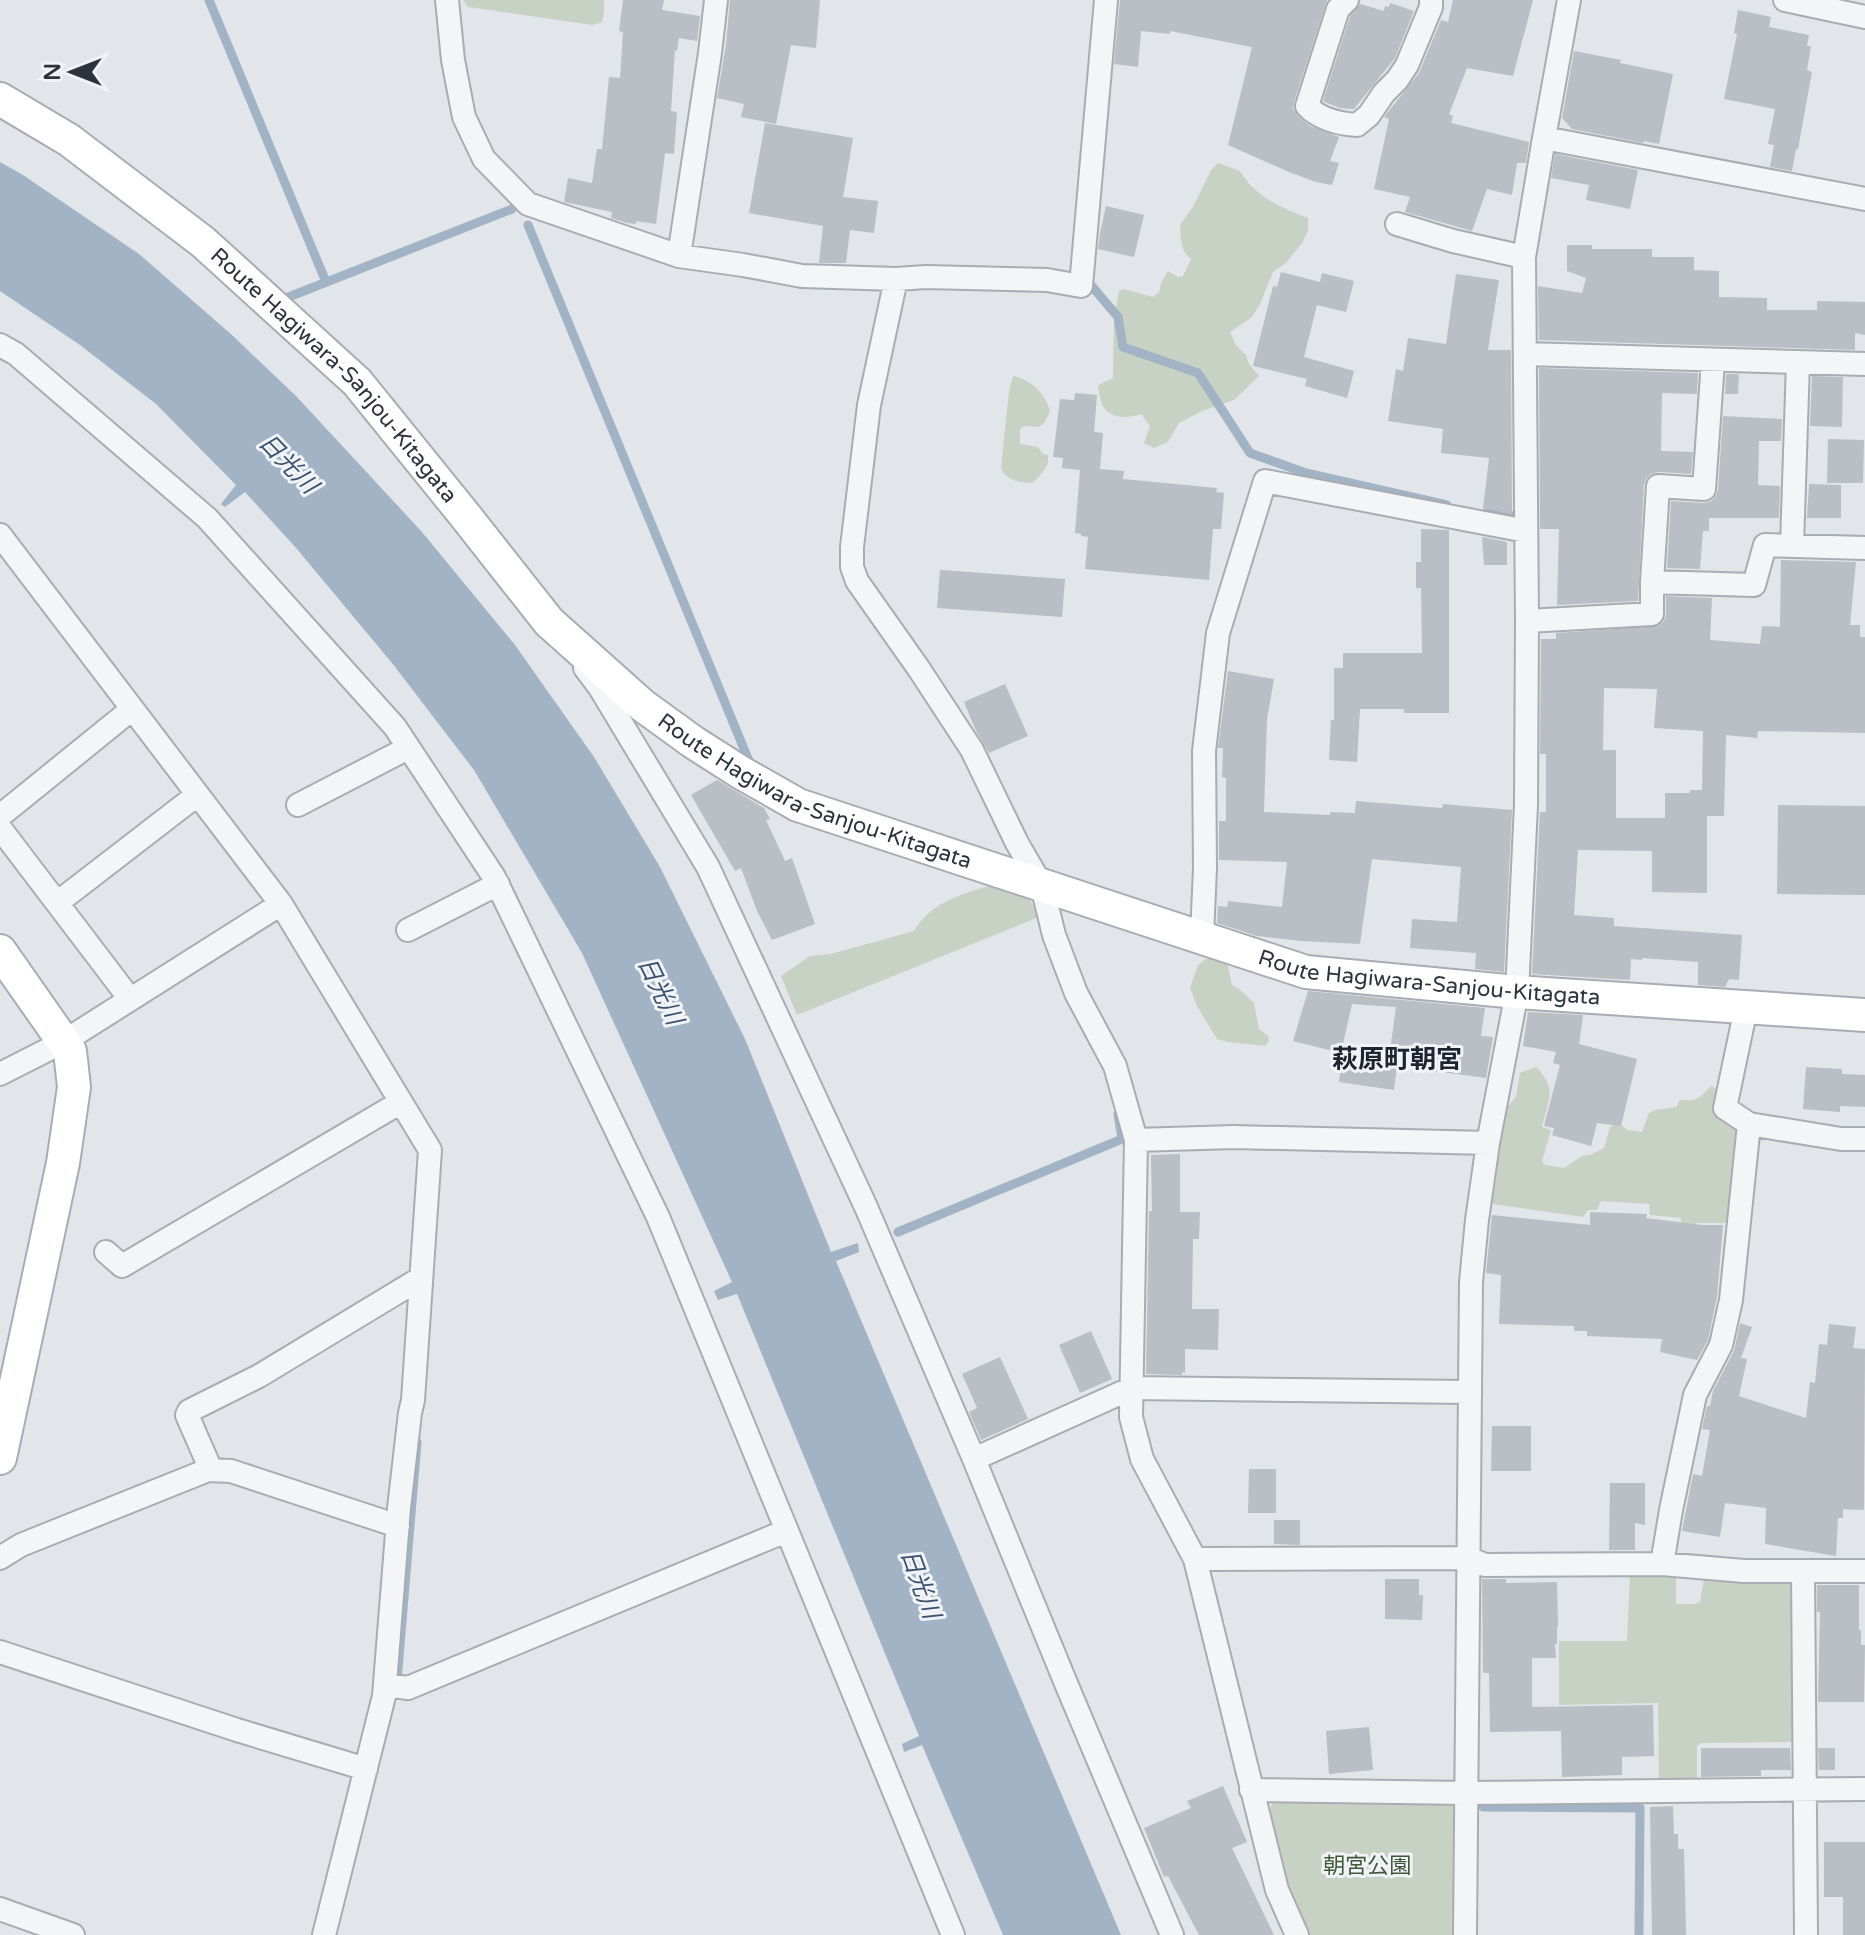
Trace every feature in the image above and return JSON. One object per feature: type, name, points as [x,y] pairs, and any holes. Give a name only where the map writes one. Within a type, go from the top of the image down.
[{"type":"main road","name":"Route Hagiwara-Sanjou-Kitagata","points":[[0,99],[69,140],[203,242],[357,382],[549,622],[642,705],[693,742],[798,805],[1306,972],[1517,992],[1865,1015]]},
{"type":"main road","points":[[0,951],[70,1051],[74,1087],[63,1163],[0,1458]]},
{"type":"street","points":[[447,0],[453,60],[464,117],[484,159],[528,204],[679,256],[802,276],[1033,279],[1081,286],[1106,0]]},
{"type":"street","points":[[679,256],[716,0]]},
{"type":"street","points":[[1347,0],[1338,9],[1307,106],[1314,114],[1357,125],[1369,115],[1407,65],[1431,7],[1431,0]]},
{"type":"street","points":[[1465,1935],[1471,1282],[1488,1143],[1517,992],[1526,805],[1524,257],[1569,0]]},
{"type":"street","points":[[1785,0],[1865,17]]},
{"type":"street","points":[[1544,138],[1865,199]]},
{"type":"street","points":[[1397,224],[1524,257]]},
{"type":"street","points":[[896,279],[869,405],[852,567],[857,581],[972,750],[1017,843],[1042,886],[1054,935],[1076,993],[1115,1066],[1136,1140],[1131,1417],[1142,1459],[1195,1559],[1277,1890],[1297,1935]]},
{"type":"street","points":[[0,345],[16,354],[207,518],[395,727],[498,884],[658,1217],[953,1935]]},
{"type":"street","points":[[1526,354],[1865,364]]},
{"type":"street","points":[[1527,621],[1652,614],[1658,486],[1704,489],[1713,361]]},
{"type":"street","points":[[1792,545],[1798,362]]},
{"type":"street","points":[[1202,936],[1204,751],[1218,633],[1265,481],[1526,531]]},
{"type":"street","points":[[0,535],[281,904],[430,1150],[413,1400],[398,1526],[386,1685],[324,1935]]},
{"type":"street","points":[[1652,582],[1754,585],[1765,545],[1865,548]]},
{"type":"street","points":[[549,622],[600,688],[708,867],[866,1207],[1172,1935]]},
{"type":"street","points":[[0,816],[132,709]]},
{"type":"street","points":[[298,805],[408,748]]},
{"type":"street","points":[[57,903],[197,795]]},
{"type":"street","points":[[0,828],[130,999]]},
{"type":"street","points":[[408,930],[498,884]]},
{"type":"street","points":[[0,1074],[63,1042],[281,904]]},
{"type":"street","points":[[1746,1008],[1725,1108],[1749,1124],[1841,1139],[1865,1139]]},
{"type":"street","points":[[106,1252],[122,1266],[401,1102]]},
{"type":"street","points":[[1662,1564],[1695,1395],[1721,1345],[1731,1300],[1749,1124]]},
{"type":"street","points":[[1136,1140],[1234,1137],[1488,1143]]},
{"type":"street","points":[[211,1470],[187,1415],[189,1411],[259,1376],[421,1278]]},
{"type":"street","points":[[974,1459],[1132,1388],[1470,1392]]},
{"type":"street","points":[[0,1558],[21,1545],[211,1470],[231,1471],[398,1526]]},
{"type":"street","points":[[386,1685],[408,1688],[786,1531]]},
{"type":"street","points":[[1195,1559],[1468,1558],[1485,1565],[1662,1564],[1744,1571],[1865,1571]]},
{"type":"street","points":[[1803,1572],[1806,1935]]},
{"type":"street","points":[[0,1652],[366,1769]]},
{"type":"street","points":[[1251,1790],[1467,1793],[1865,1789]]},
{"type":"street","points":[[0,1909],[73,1935]]},
{"type":"green space","points":[[463,0],[604,0],[604,13],[602,22],[593,25],[468,7]]},
{"type":"green space","points":[[1218,163],[1240,171],[1253,187],[1270,200],[1308,218],[1308,231],[1286,263],[1273,272],[1251,318],[1230,332],[1259,376],[1234,400],[1179,423],[1168,442],[1154,448],[1144,443],[1150,426],[1141,414],[1115,416],[1106,411],[1100,399],[1098,385],[1113,378],[1114,319],[1119,291],[1124,289],[1153,297],[1159,292],[1168,271],[1178,277],[1183,276],[1191,259],[1183,248],[1180,225]]},
{"type":"green space","points":[[1013,376],[1037,388],[1050,411],[1039,427],[1024,426],[1020,429],[1020,444],[1038,447],[1048,455],[1046,467],[1032,483],[1010,478],[1001,468]]},
{"type":"green space","points":[[990,886],[1027,894],[1039,917],[797,1015],[781,976],[810,956],[831,954],[914,931],[937,907],[958,896]]},
{"type":"green space","points":[[1214,958],[1227,962],[1232,985],[1254,1003],[1259,1029],[1268,1036],[1265,1046],[1217,1039],[1198,1008],[1190,988],[1198,965]]},
{"type":"green space","points":[[1536,1067],[1547,1082],[1550,1095],[1542,1127],[1551,1130],[1542,1161],[1545,1165],[1564,1168],[1582,1156],[1604,1148],[1610,1127],[1619,1123],[1627,1130],[1642,1132],[1649,1113],[1676,1107],[1680,1100],[1700,1097],[1711,1086],[1721,1092],[1742,1130],[1733,1218],[1726,1223],[1696,1223],[1695,1227],[1681,1226],[1681,1218],[1650,1215],[1649,1204],[1601,1201],[1597,1210],[1588,1210],[1583,1217],[1493,1204],[1490,1186],[1504,1111],[1516,1097],[1520,1073]]},
{"type":"green space","points":[[1630,1576],[1676,1577],[1676,1604],[1700,1602],[1704,1578],[1788,1582],[1794,1589],[1796,1742],[1701,1743],[1697,1746],[1697,1780],[1659,1781],[1658,1703],[1559,1705],[1559,1641],[1627,1641]]},
{"type":"green space","name":"朝宮公園","points":[[1464,1796],[1461,1935],[1304,1935],[1282,1887],[1270,1808],[1276,1797]]},
{"type":"water","name":"日光川","points":[[0,162],[139,254],[296,396],[422,532],[515,645],[594,757],[660,867],[745,1039],[831,1252],[858,1243],[859,1252],[836,1261],[1121,1935],[1003,1935],[922,1745],[904,1752],[902,1744],[919,1736],[737,1294],[718,1300],[714,1291],[732,1282],[582,953],[474,770],[392,663],[297,549],[245,492],[225,507],[221,504],[236,485],[156,404],[80,345],[0,291]]},
{"type":"building","points":[[623,0],[664,0],[662,10],[700,16],[697,41],[679,38],[675,50],[671,111],[677,112],[674,154],[665,153],[656,224],[627,223],[611,218],[612,212],[564,202],[568,178],[592,183],[597,149],[602,149],[609,77],[620,78],[623,32],[619,31]]},
{"type":"building","points":[[730,0],[820,0],[816,48],[791,45],[776,124],[741,117],[744,104],[717,98]]},
{"type":"building","points":[[1120,0],[1327,0],[1293,109],[1310,126],[1339,137],[1330,161],[1339,163],[1332,185],[1289,172],[1228,145],[1252,47],[1170,31],[1170,34],[1141,31],[1138,67],[1114,64]]},
{"type":"building","points":[[1453,0],[1533,0],[1513,76],[1467,68],[1449,114],[1453,116],[1451,123],[1529,142],[1526,163],[1517,163],[1512,195],[1487,189],[1472,231],[1405,212],[1410,197],[1374,189],[1389,119],[1384,117],[1419,73],[1441,20],[1448,22]]},
{"type":"building","points":[[1390,3],[1414,11],[1395,58],[1354,109],[1340,108],[1323,101],[1350,16],[1360,4],[1384,11]]},
{"type":"building","points":[[1738,10],[1771,17],[1769,27],[1809,35],[1807,46],[1811,46],[1807,70],[1812,72],[1792,171],[1770,167],[1774,145],[1768,144],[1775,109],[1724,99],[1737,34],[1734,33]]},
{"type":"building","points":[[1574,51],[1673,74],[1659,144],[1572,129],[1562,118]]},
{"type":"building","points":[[765,123],[853,138],[843,197],[878,201],[874,233],[850,230],[846,263],[819,263],[823,226],[749,213]]},
{"type":"building","points":[[1555,154],[1638,170],[1630,209],[1586,200],[1589,185],[1551,178]]},
{"type":"building","points":[[1106,206],[1144,215],[1134,257],[1098,249]]},
{"type":"building","points":[[1567,245],[1592,245],[1592,249],[1652,249],[1652,257],[1694,257],[1694,270],[1719,271],[1719,297],[1767,298],[1767,310],[1817,310],[1817,301],[1865,302],[1865,335],[1855,333],[1855,350],[1539,340],[1538,286],[1582,293],[1586,278],[1567,271]]},
{"type":"building","points":[[1281,272],[1320,282],[1322,273],[1354,281],[1346,312],[1317,305],[1304,357],[1354,371],[1347,398],[1305,386],[1307,379],[1253,366],[1273,286],[1277,287]]},
{"type":"building","points":[[1456,274],[1499,280],[1488,350],[1511,350],[1512,514],[1483,508],[1489,458],[1441,453],[1443,429],[1388,421],[1396,369],[1403,371],[1408,338],[1446,344]]},
{"type":"building","points":[[1539,368],[1698,373],[1697,394],[1662,393],[1661,451],[1693,452],[1691,474],[1658,472],[1646,479],[1638,601],[1557,605],[1559,529],[1540,529]]},
{"type":"building","points":[[1726,374],[1739,374],[1738,394],[1725,394]]},
{"type":"building","points":[[1812,376],[1843,377],[1842,427],[1810,426]]},
{"type":"building","points":[[1075,393],[1097,395],[1094,432],[1103,433],[1100,469],[1124,471],[1123,479],[1217,488],[1216,492],[1224,493],[1221,529],[1213,529],[1209,580],[1085,569],[1088,537],[1075,533],[1080,470],[1062,468],[1063,458],[1053,457],[1060,399],[1074,400]]},
{"type":"building","points":[[1723,416],[1782,419],[1781,441],[1759,441],[1758,485],[1780,486],[1779,518],[1709,518],[1709,531],[1703,531],[1700,569],[1667,568],[1671,501],[1704,503],[1716,496]]},
{"type":"building","points":[[1828,439],[1864,440],[1863,483],[1827,483]]},
{"type":"building","points":[[1809,484],[1841,485],[1841,518],[1807,518]]},
{"type":"building","points":[[1421,529],[1449,530],[1449,713],[1360,709],[1357,762],[1329,760],[1331,720],[1334,720],[1334,668],[1343,668],[1343,653],[1422,653],[1421,588],[1416,588],[1416,562],[1421,562]]},
{"type":"building","points":[[1482,537],[1507,542],[1507,565],[1484,565]]},
{"type":"building","points":[[1781,560],[1856,562],[1850,625],[1860,625],[1860,637],[1865,637],[1865,733],[1758,731],[1757,738],[1726,735],[1724,816],[1707,816],[1707,893],[1652,892],[1652,851],[1578,850],[1574,915],[1614,918],[1614,926],[1742,935],[1739,980],[1729,979],[1725,987],[1698,985],[1698,962],[1642,958],[1631,959],[1630,980],[1532,974],[1540,812],[1546,812],[1546,754],[1540,754],[1541,639],[1556,639],[1556,633],[1659,626],[1666,615],[1666,596],[1712,598],[1710,640],[1760,644],[1762,626],[1780,627]],"holes":[[[1604,688],[1657,689],[1654,728],[1703,731],[1702,790],[1665,793],[1665,818],[1616,818],[1616,750],[1603,750]]]},
{"type":"building","points":[[940,570],[1065,579],[1062,617],[937,608]]},
{"type":"building","points":[[1228,671],[1274,679],[1267,719],[1264,812],[1355,813],[1356,801],[1512,810],[1504,972],[1475,969],[1476,953],[1410,948],[1412,919],[1457,922],[1461,867],[1372,859],[1360,944],[1257,936],[1217,923],[1218,906],[1227,907],[1228,901],[1282,907],[1287,862],[1219,860],[1219,821],[1226,821],[1226,778],[1222,777],[1223,748],[1218,748]]},
{"type":"building","points":[[1005,684],[1028,736],[989,753],[964,702]]},
{"type":"building","points":[[717,780],[764,808],[770,819],[766,820],[785,861],[792,858],[815,924],[772,940],[741,868],[735,871],[691,795]]},
{"type":"building","points":[[1778,805],[1865,806],[1865,895],[1777,894]]},
{"type":"building","points":[[1308,991],[1485,1008],[1481,1036],[1493,1037],[1486,1078],[1397,1066],[1394,1090],[1339,1082],[1343,1052],[1389,1058],[1396,1007],[1352,1004],[1341,1053],[1293,1041]]},
{"type":"building","points":[[1528,1012],[1583,1015],[1579,1044],[1637,1059],[1621,1126],[1597,1123],[1591,1146],[1552,1135],[1554,1128],[1544,1126],[1560,1065],[1553,1063],[1556,1052],[1523,1046]]},
{"type":"building","points":[[1806,1067],[1842,1069],[1842,1074],[1865,1075],[1865,1107],[1840,1106],[1840,1112],[1803,1109]]},
{"type":"building","points":[[1180,1154],[1180,1212],[1200,1212],[1199,1239],[1193,1239],[1192,1309],[1219,1309],[1218,1350],[1185,1349],[1185,1373],[1182,1372],[1182,1375],[1146,1374],[1151,1155]]},
{"type":"building","points":[[1590,1212],[1647,1214],[1646,1218],[1723,1225],[1717,1297],[1708,1340],[1697,1360],[1660,1352],[1662,1339],[1587,1336],[1587,1331],[1574,1331],[1574,1326],[1499,1324],[1501,1275],[1486,1273],[1492,1215],[1590,1225]]},
{"type":"building","points":[[1740,1323],[1752,1327],[1741,1358],[1747,1359],[1739,1396],[1806,1418],[1810,1382],[1815,1383],[1819,1344],[1827,1345],[1829,1324],[1856,1327],[1853,1348],[1865,1349],[1864,1510],[1843,1509],[1843,1518],[1838,1518],[1836,1556],[1765,1544],[1766,1508],[1725,1503],[1720,1537],[1682,1531],[1693,1474],[1702,1476],[1710,1430],[1702,1429],[1707,1406],[1710,1406],[1713,1391],[1734,1351]]},
{"type":"building","points":[[1091,1331],[1112,1379],[1080,1393],[1059,1345]]},
{"type":"building","points":[[1000,1357],[1028,1419],[981,1440],[969,1412],[977,1408],[962,1374]]},
{"type":"building","points":[[1492,1426],[1531,1426],[1531,1471],[1491,1471]]},
{"type":"building","points":[[1249,1469],[1276,1469],[1276,1513],[1248,1513]]},
{"type":"building","points":[[1610,1483],[1645,1483],[1645,1525],[1635,1523],[1635,1550],[1609,1550]]},
{"type":"building","points":[[1274,1520],[1300,1520],[1300,1545],[1274,1544]]},
{"type":"building","points":[[1385,1579],[1419,1579],[1419,1595],[1423,1595],[1422,1620],[1385,1619]]},
{"type":"building","points":[[1482,1579],[1506,1579],[1506,1583],[1557,1582],[1556,1658],[1532,1658],[1532,1707],[1653,1705],[1654,1756],[1622,1757],[1622,1775],[1562,1777],[1561,1731],[1490,1732],[1489,1673],[1483,1673]]},
{"type":"building","points":[[1817,1585],[1859,1585],[1859,1630],[1861,1645],[1865,1645],[1864,1702],[1818,1702],[1820,1612],[1817,1612]]},
{"type":"building","points":[[1369,1727],[1373,1770],[1329,1774],[1326,1731]]},
{"type":"building","points":[[1701,1748],[1790,1748],[1791,1770],[1761,1770],[1761,1776],[1701,1777]]},
{"type":"building","points":[[1818,1748],[1835,1748],[1835,1770],[1819,1770]]},
{"type":"building","points":[[1223,1786],[1247,1842],[1232,1848],[1274,1935],[1199,1935],[1168,1876],[1164,1877],[1144,1828],[1191,1808],[1187,1801]]},
{"type":"building","points":[[1673,1806],[1674,1834],[1678,1834],[1678,1849],[1684,1849],[1686,1935],[1652,1935],[1650,1807]]},
{"type":"building","points":[[1824,1842],[1865,1842],[1865,1935],[1843,1935],[1843,1897],[1824,1897]]},
{"type":"waterway","points":[[209,0],[326,282]]},
{"type":"waterway","points":[[286,298],[512,209]]},
{"type":"waterway","points":[[528,225],[749,761]]},
{"type":"waterway","points":[[1090,284],[1118,317],[1123,347],[1198,373],[1250,453],[1306,473],[1447,505]]},
{"type":"waterway","points":[[1485,513],[1514,516]]},
{"type":"waterway","points":[[898,1232],[1122,1139],[1118,1114]]},
{"type":"waterway","points":[[397,1681],[417,1442]]},
{"type":"waterway","points":[[1483,1807],[1640,1808],[1639,1935]]},
{"type":"district","name":"萩原町朝宮","points":[[1397,1059]]}]
